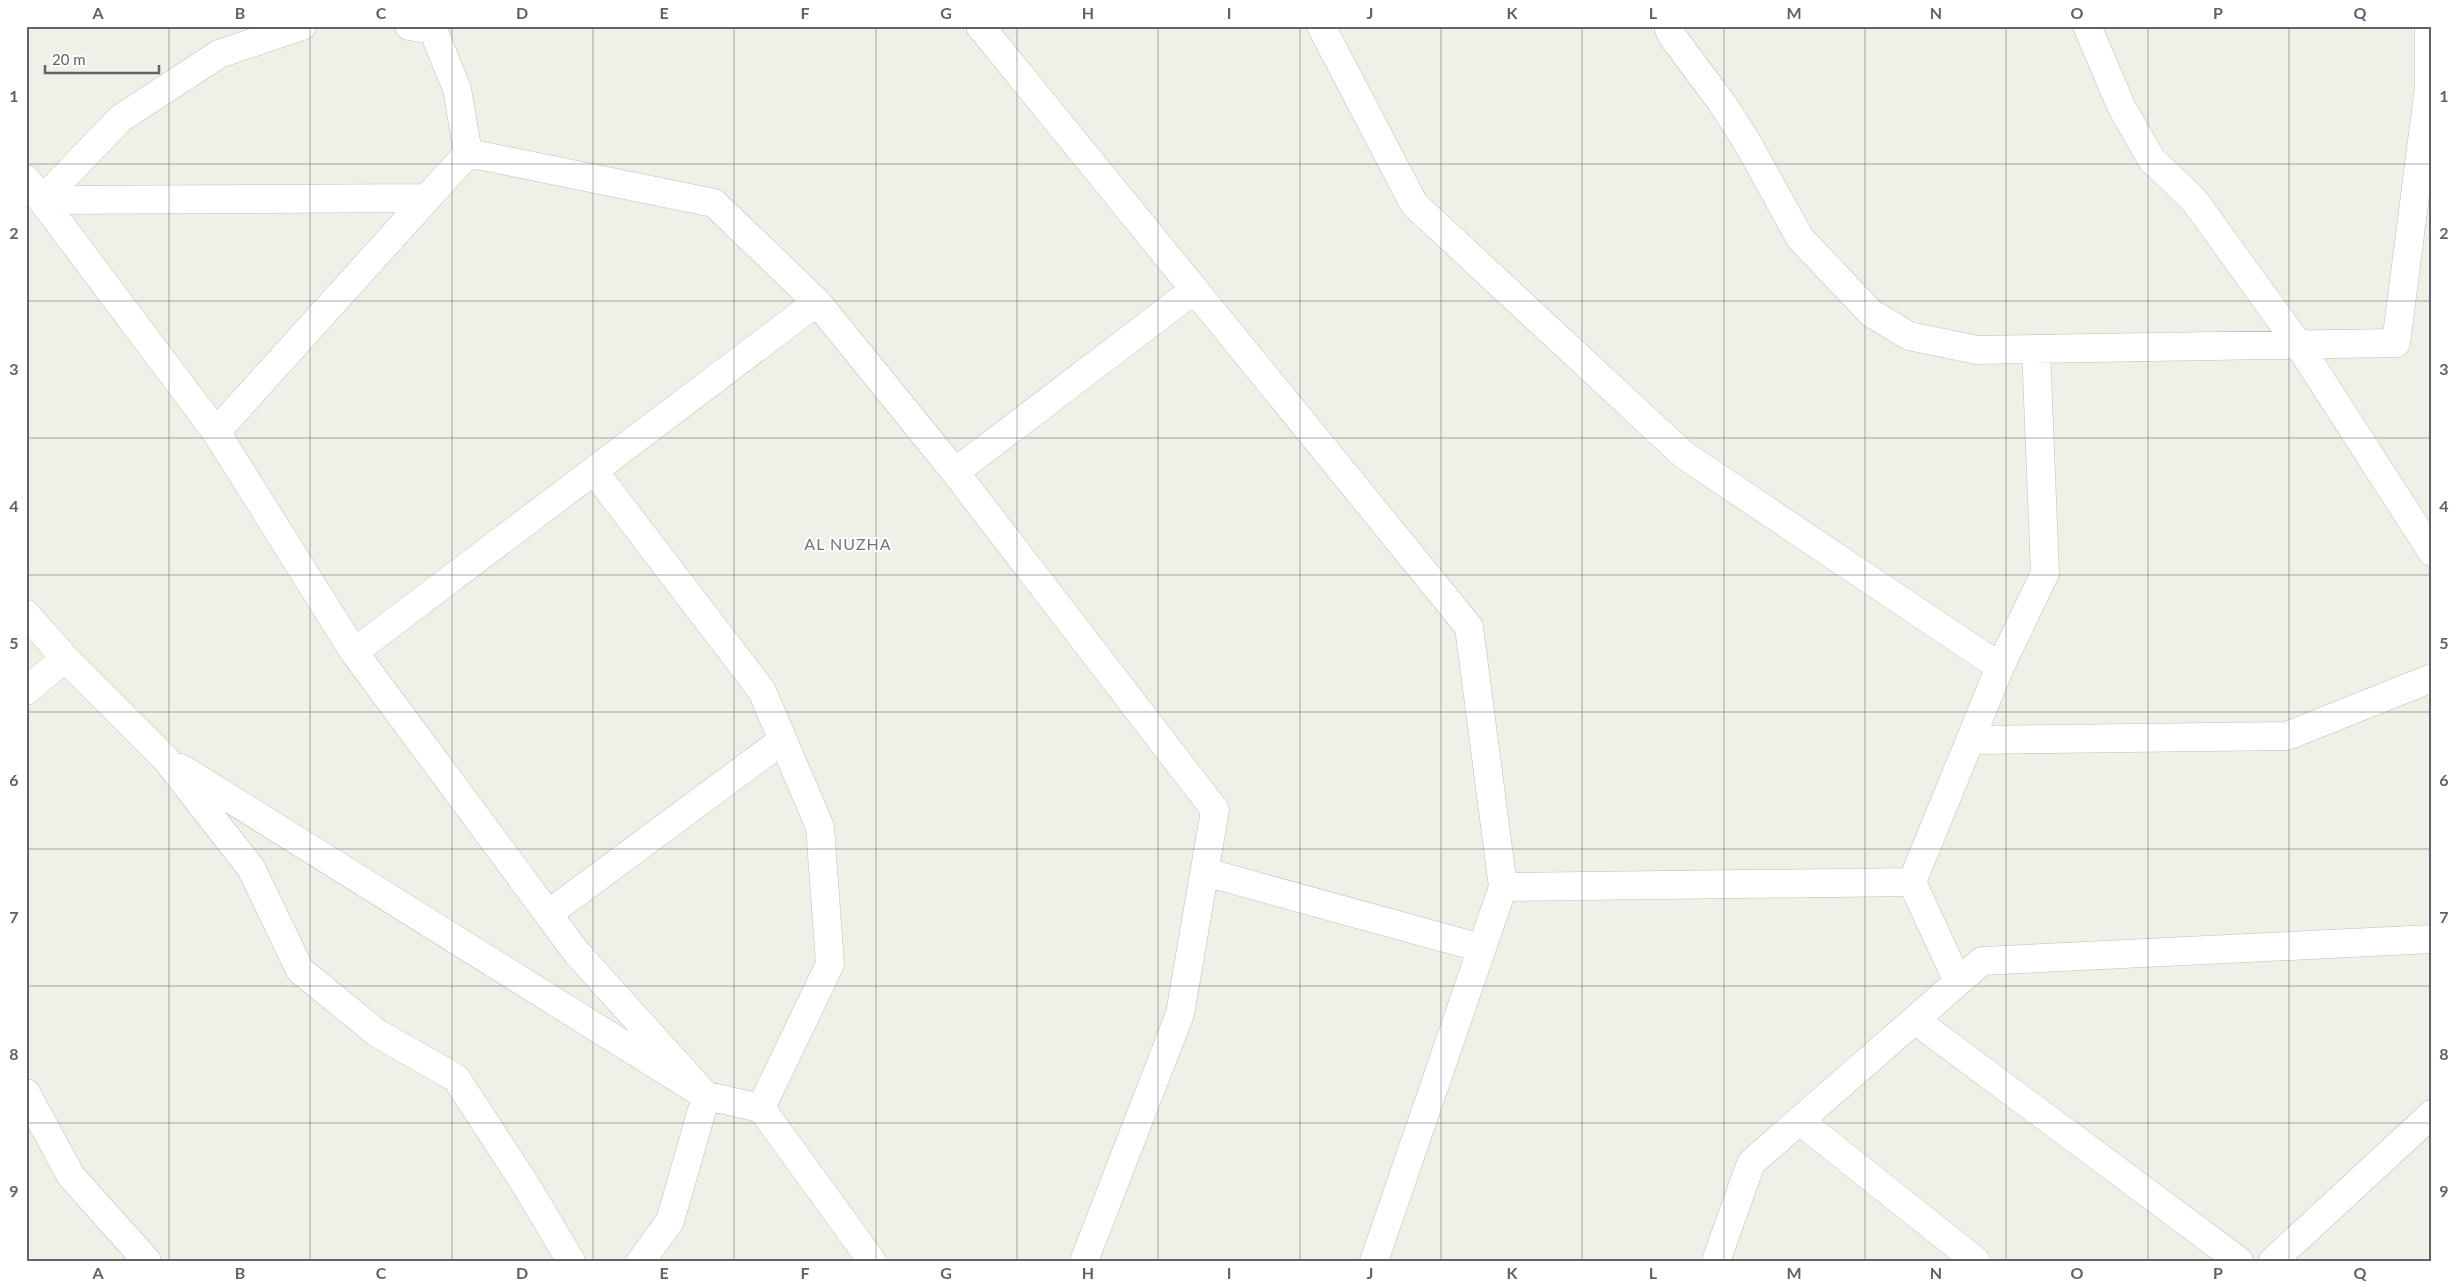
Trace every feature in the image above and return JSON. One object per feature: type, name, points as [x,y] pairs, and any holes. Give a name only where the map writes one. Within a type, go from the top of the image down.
[{"type":"street","points":[[34,189],[121,118],[219,54],[302,26]]},
{"type":"street","points":[[409,26],[433,30],[457,88],[468,153]]},
{"type":"street","points":[[980,26],[1469,627],[1503,887],[1374,1261]]},
{"type":"street","points":[[1321,26],[1414,204],[1684,455],[2000,667]]},
{"type":"street","points":[[1668,26],[1672,36],[1722,103],[1747,142],[1800,238],[1871,313],[1909,336],[1977,350],[2396,342],[2429,86],[2428,26]]},
{"type":"street","points":[[2087,26],[2121,106],[2152,160],[2194,200],[2298,344],[2432,552]]},
{"type":"street","points":[[216,432],[468,153]]},
{"type":"street","points":[[468,153],[714,203],[817,302],[955,472],[1215,810],[1180,1014],[1084,1261]]},
{"type":"street","points":[[34,189],[427,198]]},
{"type":"street","points":[[34,189],[216,432],[354,652],[577,954],[706,1096]]},
{"type":"street","points":[[955,472],[1194,290]]},
{"type":"street","points":[[354,652],[817,302]]},
{"type":"street","points":[[1958,982],[1912,882],[2000,667],[2045,573],[2036,349]]},
{"type":"street","points":[[594,470],[762,691],[820,827],[830,964],[761,1108]]},
{"type":"street","points":[[26,614],[64,658],[165,758],[251,868],[300,970],[377,1033],[456,1078],[527,1187],[571,1261]]},
{"type":"street","points":[[26,691],[64,658]]},
{"type":"street","points":[[1971,740],[2287,736],[2432,678]]},
{"type":"street","points":[[548,914],[783,740]]},
{"type":"street","points":[[165,758],[706,1096],[761,1108],[872,1261]]},
{"type":"street","points":[[1205,872],[1481,948]]},
{"type":"street","points":[[1503,887],[1912,882]]},
{"type":"street","points":[[1716,1261],[1751,1163],[1982,960],[2432,939]]},
{"type":"street","points":[[1914,1020],[2239,1261]]},
{"type":"street","points":[[26,1093],[71,1176],[147,1261]]},
{"type":"street","points":[[640,1261],[670,1221],[706,1096]]},
{"type":"street","points":[[2273,1261],[2432,1114]]},
{"type":"street","points":[[1800,1120],[1976,1261]]},
{"type":"district","name":"AL NUZHA","points":[[848,543]]}]
